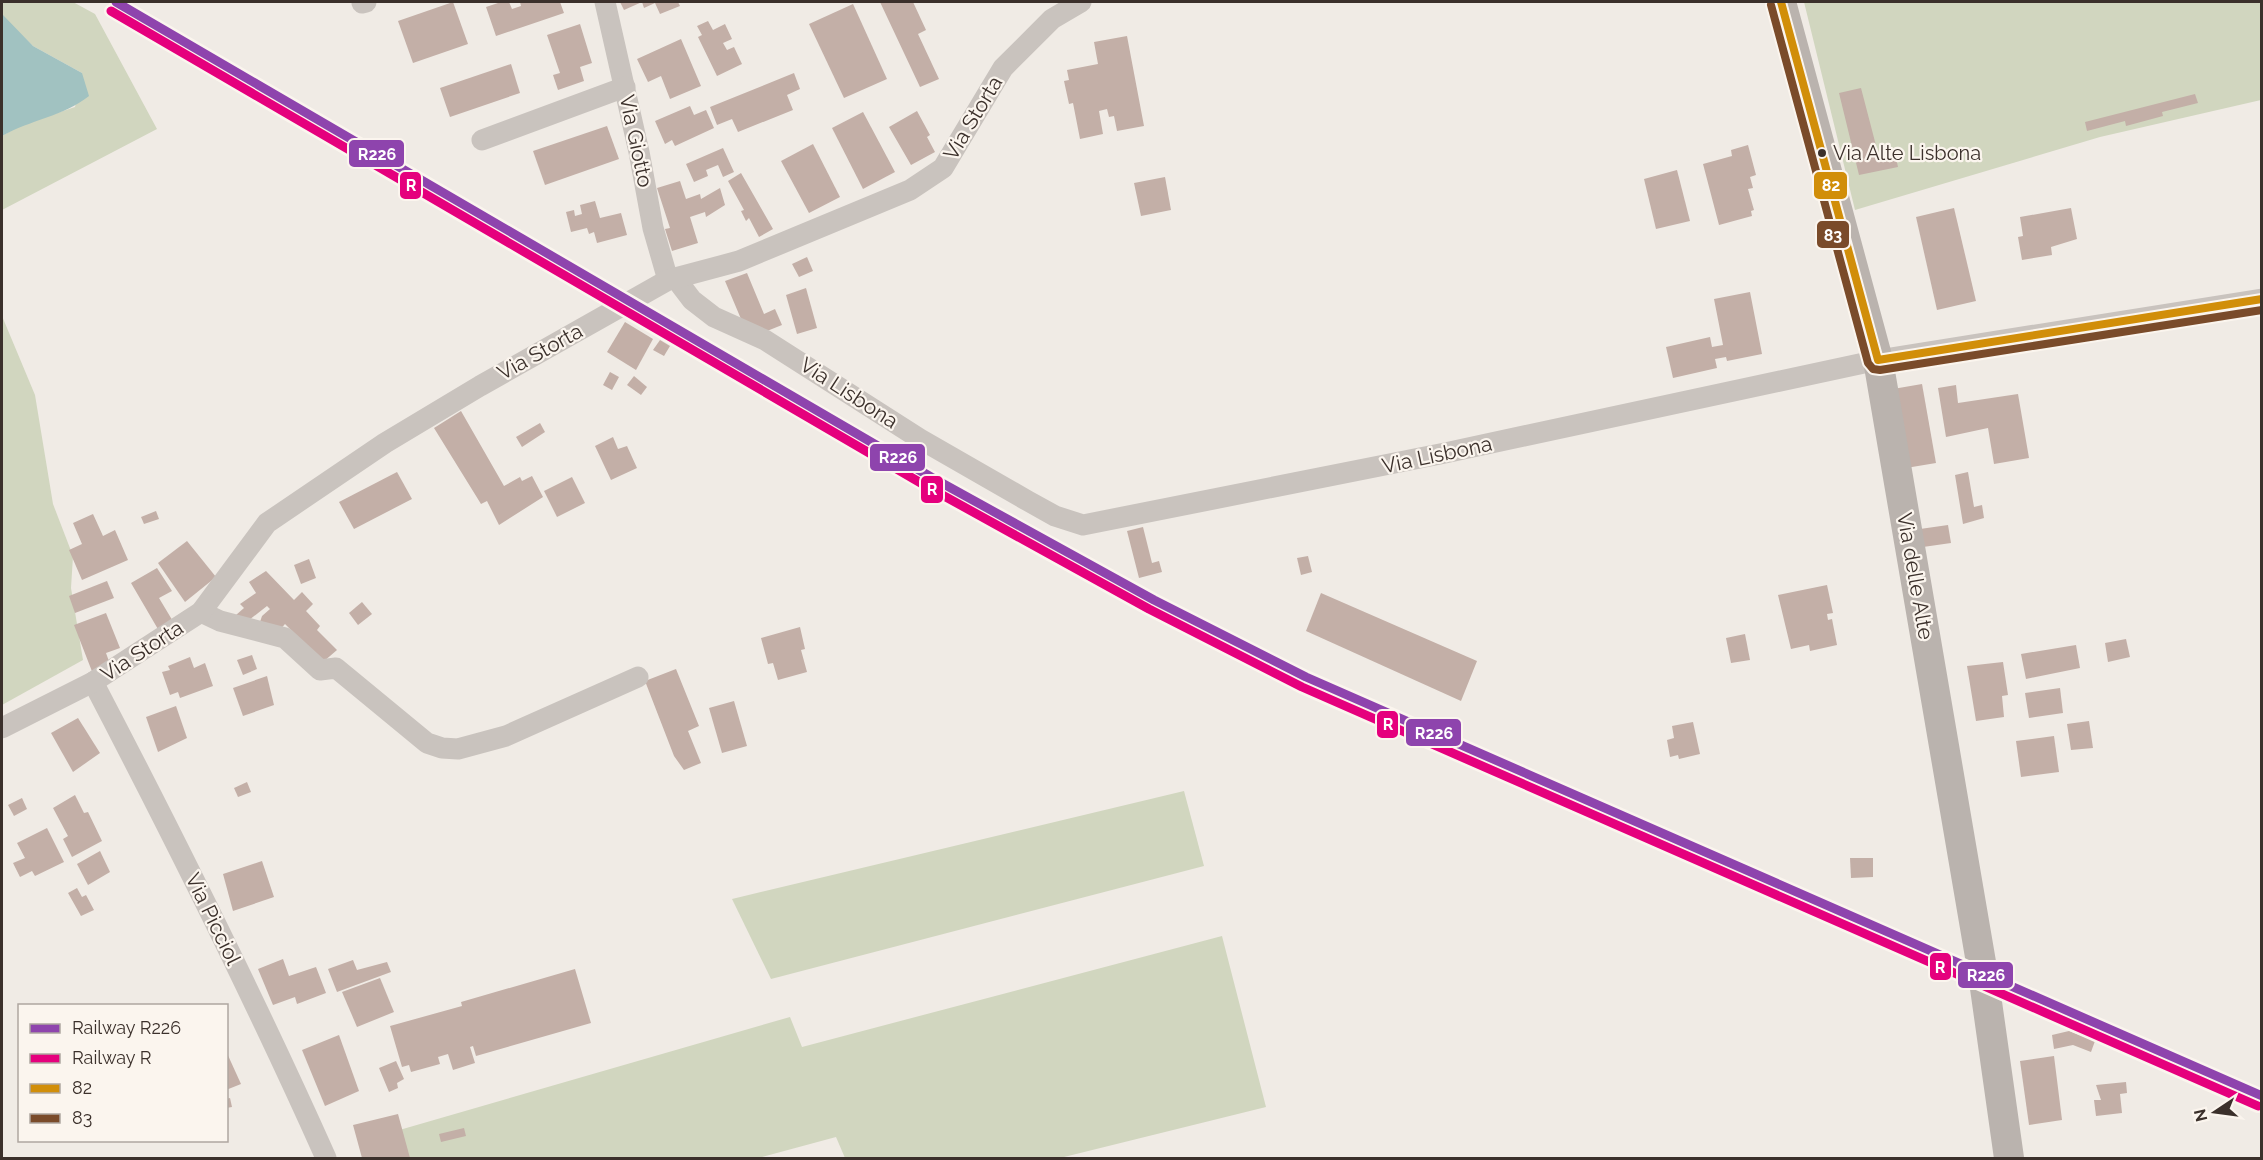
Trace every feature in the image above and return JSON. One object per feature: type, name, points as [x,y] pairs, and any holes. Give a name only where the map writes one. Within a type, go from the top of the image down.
[{"type":"street","name":"Via Giotto","points":[[605,2],[625,87],[653,228],[672,280]]},
{"type":"street","name":"Via Storta","points":[[2,728],[93,682],[201,612],[267,523],[385,443],[480,386],[672,280],[739,261],[832,224],[910,190],[943,168],[1003,68],[1048,10],[1080,2]]},
{"type":"street","name":"Via delle Alte","points":[[1782,2],[1878,360],[1983,974],[2009,1158]]},
{"type":"street","points":[[482,140],[625,87]]},
{"type":"street","name":"Via Lisbona","points":[[672,280],[692,300],[714,316],[765,340],[920,439],[1055,516],[1083,525],[1434,455],[1878,360],[2262,299]]},
{"type":"street","points":[[201,612],[220,621],[285,638],[320,670],[336,668],[428,742],[442,748],[458,749],[506,736],[638,677]]},
{"type":"street","name":"Via Picciol","points":[[93,682],[239,972],[326,1158]]},
{"type":"green space","points":[[2,2],[73,2],[95,14],[157,129],[2,210],[2,136],[21,125],[75,107],[82,73],[33,46],[2,16]]},
{"type":"green space","points":[[1804,2],[2261,2],[2261,100],[2100,137],[1855,210]]},
{"type":"green space","points":[[2,316],[35,395],[53,504],[73,556],[71,588],[83,660],[2,705]]},
{"type":"green space","points":[[1184,791],[1204,866],[771,979],[732,899]]},
{"type":"green space","points":[[1222,936],[1266,1107],[1060,1158],[845,1158],[836,1137],[758,1158],[405,1158],[396,1131],[790,1017],[802,1047]]},
{"type":"water","points":[[3,15],[33,46],[82,73],[89,96],[69,108],[2,136]]},
{"type":"building","points":[[453,2],[468,44],[413,63],[398,21]]},
{"type":"building","points":[[509,2],[512,9],[521,6],[520,2],[560,2],[564,13],[496,36],[486,7]]},
{"type":"building","points":[[620,2],[642,2],[624,10]]},
{"type":"building","points":[[642,2],[678,2],[680,6],[660,14],[655,3],[644,8]]},
{"type":"building","points":[[880,2],[913,2],[926,30],[918,34],[939,79],[920,87]]},
{"type":"building","points":[[853,4],[887,79],[844,98],[809,24]]},
{"type":"building","points":[[708,21],[713,30],[725,24],[732,39],[723,43],[727,50],[734,47],[742,64],[717,76],[698,37],[702,35],[697,26]]},
{"type":"building","points":[[580,24],[592,63],[580,67],[584,81],[558,90],[553,75],[560,73],[547,35]]},
{"type":"building","points":[[1127,36],[1144,126],[1117,131],[1114,116],[1109,117],[1107,109],[1099,111],[1103,134],[1080,139],[1073,103],[1069,104],[1064,81],[1069,80],[1067,70],[1098,64],[1094,42]]},
{"type":"building","points":[[681,39],[701,86],[670,99],[661,76],[648,82],[637,59]]},
{"type":"building","points":[[511,64],[520,93],[450,117],[440,88]]},
{"type":"building","points":[[794,73],[800,89],[787,95],[793,110],[738,132],[732,119],[717,125],[710,107]]},
{"type":"building","points":[[1861,88],[1879,157],[1895,153],[1898,167],[1859,175],[1839,93]]},
{"type":"building","points":[[2195,94],[2198,103],[2162,112],[2163,116],[2126,126],[2125,121],[2087,131],[2085,122]]},
{"type":"building","points":[[690,106],[694,115],[706,110],[714,128],[675,146],[672,140],[665,144],[655,121]]},
{"type":"building","points":[[917,111],[930,135],[927,137],[935,152],[911,165],[889,127]]},
{"type":"building","points":[[863,112],[895,172],[863,189],[832,128]]},
{"type":"building","points":[[607,126],[619,159],[545,185],[533,151]]},
{"type":"building","points":[[813,144],[840,197],[809,213],[781,161]]},
{"type":"building","points":[[1748,145],[1756,175],[1750,177],[1753,188],[1748,189],[1754,210],[1751,211],[1752,216],[1719,225],[1703,164],[1732,156],[1731,150]]},
{"type":"building","points":[[723,148],[734,172],[723,177],[718,165],[706,170],[708,176],[694,182],[686,164]]},
{"type":"building","points":[[1677,170],[1690,221],[1656,229],[1644,179]]},
{"type":"building","points":[[741,173],[773,229],[759,237],[749,218],[746,221],[741,211],[744,210],[728,181]]},
{"type":"building","points":[[1165,177],[1171,210],[1141,216],[1134,183]]},
{"type":"building","points":[[680,181],[686,199],[700,194],[701,199],[720,188],[725,205],[706,217],[705,212],[690,217],[698,243],[672,251],[665,229],[670,228],[657,188]]},
{"type":"building","points":[[595,201],[600,218],[621,213],[627,235],[597,243],[594,232],[589,234],[587,228],[571,232],[566,212],[574,210],[575,216],[582,214],[580,205]]},
{"type":"building","points":[[1954,208],[1976,301],[1937,310],[1916,217]]},
{"type":"building","points":[[2071,208],[2077,239],[2051,247],[2052,255],[2022,260],[2018,237],[2023,236],[2020,217]]},
{"type":"building","points":[[807,257],[813,271],[799,277],[792,264]]},
{"type":"building","points":[[747,273],[764,314],[775,309],[782,325],[749,338],[725,281]]},
{"type":"building","points":[[806,288],[817,328],[797,334],[786,295]]},
{"type":"building","points":[[1750,292],[1762,354],[1727,361],[1726,357],[1715,359],[1717,368],[1673,378],[1666,347],[1710,337],[1712,347],[1723,345],[1714,299]]},
{"type":"building","points":[[625,322],[653,339],[636,370],[607,352]]},
{"type":"building","points":[[660,340],[670,346],[664,356],[653,350]]},
{"type":"building","points":[[610,372],[619,377],[612,390],[603,385]]},
{"type":"building","points":[[634,376],[647,387],[641,395],[627,385]]},
{"type":"building","points":[[1922,384],[1936,463],[1906,468],[1893,389]]},
{"type":"building","points":[[1956,385],[1958,403],[2018,394],[2029,458],[1994,464],[1988,428],[1946,437],[1938,388]]},
{"type":"building","points":[[461,411],[504,486],[520,477],[522,481],[532,476],[543,497],[499,525],[487,501],[481,504],[434,428]]},
{"type":"building","points":[[540,423],[545,432],[522,447],[516,437]]},
{"type":"building","points":[[613,437],[618,449],[627,446],[637,468],[611,480],[595,446]]},
{"type":"building","points":[[397,472],[412,499],[354,529],[339,502]]},
{"type":"building","points":[[1968,472],[1974,507],[1982,505],[1984,518],[1963,524],[1955,475]]},
{"type":"building","points":[[572,477],[585,503],[557,517],[544,491]]},
{"type":"building","points":[[156,511],[159,519],[144,524],[141,517]]},
{"type":"building","points":[[93,514],[103,536],[115,530],[128,560],[82,580],[69,550],[82,544],[73,523]]},
{"type":"building","points":[[1948,525],[1951,543],[1923,547],[1920,529]]},
{"type":"building","points":[[1143,527],[1152,563],[1159,561],[1162,572],[1139,578],[1127,531]]},
{"type":"building","points":[[187,541],[216,577],[185,602],[158,563]]},
{"type":"building","points":[[1308,556],[1312,572],[1301,575],[1297,558]]},
{"type":"building","points":[[309,559],[316,578],[301,584],[294,565]]},
{"type":"building","points":[[157,568],[172,591],[159,598],[177,628],[162,636],[131,583]]},
{"type":"building","points":[[266,571],[294,600],[302,592],[313,604],[306,611],[320,626],[317,630],[337,650],[323,662],[285,624],[277,633],[258,628],[262,616],[270,609],[267,606],[244,624],[236,615],[244,608],[240,604],[256,593],[249,582]]},
{"type":"building","points":[[107,581],[114,598],[75,613],[69,596]]},
{"type":"building","points":[[1827,585],[1833,613],[1827,614],[1828,620],[1832,619],[1837,645],[1810,651],[1809,645],[1791,649],[1778,595]]},
{"type":"building","points":[[1321,593],[1477,661],[1461,701],[1306,631]]},
{"type":"building","points":[[362,602],[372,614],[358,625],[349,613]]},
{"type":"building","points":[[106,613],[120,648],[106,653],[111,667],[93,674],[74,625]]},
{"type":"building","points":[[800,627],[805,649],[801,650],[807,672],[778,680],[773,663],[768,664],[761,638]]},
{"type":"building","points":[[1745,634],[1750,660],[1731,663],[1726,638]]},
{"type":"building","points":[[2126,639],[2130,657],[2108,662],[2105,643]]},
{"type":"building","points":[[2076,645],[2080,668],[2026,679],[2021,654]]},
{"type":"building","points":[[252,655],[257,669],[243,675],[237,660]]},
{"type":"building","points":[[190,657],[194,668],[205,663],[213,686],[180,698],[178,692],[170,695],[162,672],[170,670],[168,666]]},
{"type":"building","points":[[2003,662],[2008,695],[2002,696],[2004,717],[1976,721],[1967,666]]},
{"type":"building","points":[[676,669],[699,726],[688,731],[701,763],[684,770],[674,756],[645,681]]},
{"type":"building","points":[[267,676],[274,705],[243,716],[233,688]]},
{"type":"building","points":[[2060,688],[2063,713],[2029,718],[2025,693]]},
{"type":"building","points":[[734,701],[747,746],[722,753],[709,708]]},
{"type":"building","points":[[176,706],[187,738],[158,752],[146,717]]},
{"type":"building","points":[[78,718],[100,753],[73,772],[51,733]]},
{"type":"building","points":[[2089,721],[2093,748],[2071,750],[2067,724]]},
{"type":"building","points":[[1693,722],[1700,754],[1679,759],[1678,755],[1670,757],[1667,740],[1674,738],[1672,726]]},
{"type":"building","points":[[2054,736],[2059,772],[2021,777],[2016,741]]},
{"type":"building","points":[[247,782],[251,792],[238,797],[234,788]]},
{"type":"building","points":[[75,795],[84,813],[88,812],[102,841],[72,857],[63,839],[68,836],[53,808]]},
{"type":"building","points":[[22,798],[27,809],[14,816],[8,805]]},
{"type":"building","points":[[47,828],[64,862],[35,876],[32,871],[20,877],[13,863],[25,858],[17,843]]},
{"type":"building","points":[[100,851],[110,872],[88,885],[77,864]]},
{"type":"building","points":[[1850,858],[1873,858],[1873,877],[1851,878]]},
{"type":"building","points":[[262,861],[274,897],[233,911],[223,874]]},
{"type":"building","points":[[77,888],[82,897],[86,895],[94,910],[81,916],[68,893]]},
{"type":"building","points":[[283,959],[289,976],[316,967],[326,993],[297,1004],[295,997],[273,1005],[258,969]]},
{"type":"building","points":[[353,960],[357,970],[387,962],[391,972],[337,992],[328,969]]},
{"type":"building","points":[[575,969],[591,1023],[476,1056],[473,1046],[470,1047],[475,1063],[453,1070],[448,1054],[438,1057],[440,1064],[411,1072],[409,1065],[402,1067],[390,1026],[462,1006],[461,1002]]},
{"type":"building","points":[[380,978],[394,1012],[357,1027],[342,992]]},
{"type":"building","points":[[2069,1031],[2095,1041],[2091,1052],[2073,1045],[2054,1049],[2052,1035]]},
{"type":"building","points":[[339,1035],[359,1091],[325,1106],[302,1050]]},
{"type":"building","points":[[228,1055],[241,1084],[228,1089]]},
{"type":"building","points":[[2054,1056],[2062,1120],[2029,1125],[2020,1061]]},
{"type":"building","points":[[396,1061],[404,1079],[397,1083],[398,1088],[389,1092],[379,1068]]},
{"type":"building","points":[[2126,1082],[2127,1093],[2120,1094],[2122,1113],[2096,1116],[2094,1100],[2101,1100],[2096,1085]]},
{"type":"building","points":[[228,1098],[230,1098],[232,1107],[228,1108]]},
{"type":"building","points":[[398,1114],[410,1158],[362,1158],[353,1125]]},
{"type":"building","points":[[464,1128],[466,1136],[441,1142],[439,1134]]},
{"type":"rail line","name":"R226","points":[[116,2],[931,477],[1154,600],[1306,677],[2262,1096]]},
{"type":"rail line","name":"R","points":[[111,11],[926,486],[1149,609],[1302,687],[2258,1106]]},
{"type":"transit line","name":"82","points":[[1781,2],[1878,360],[2262,299]]},
{"type":"transit line","name":"83","points":[[1771,5],[1868,363],[1873,369],[1880,370],[2262,310]]},
{"type":"place","name":"Via Alte Lisbona","points":[[1822,153]]}]
